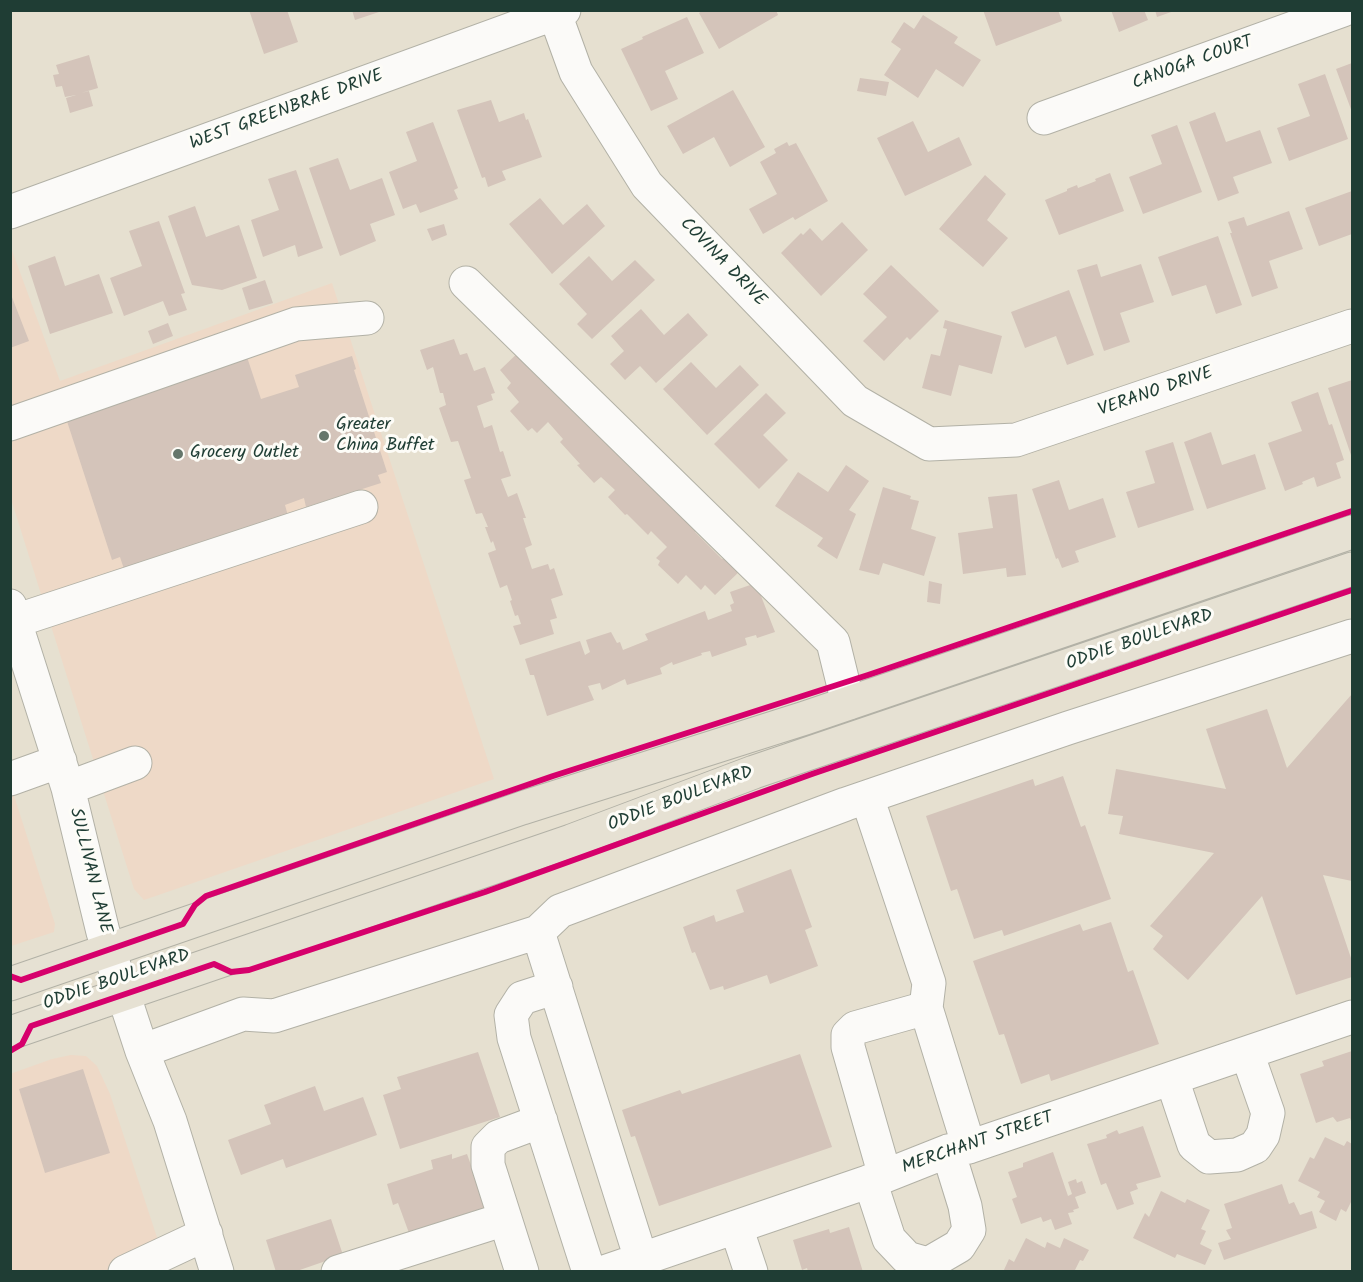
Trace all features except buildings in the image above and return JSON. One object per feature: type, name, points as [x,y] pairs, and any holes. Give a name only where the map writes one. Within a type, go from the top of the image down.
[{"type":"main road","name":"ODDIE BOULEVARD","points":[[10,984],[522,808],[848,703],[1353,532]]},
{"type":"main road","name":"ODDIE BOULEVARD","points":[[10,1033],[571,841],[754,772],[1353,569]]},
{"type":"street","name":"CANOGA COURT","points":[[1044,118],[1342,10]]},
{"type":"street","name":"WEST GREENBRAE DRIVE","points":[[10,212],[560,12]]},
{"type":"street","name":"COVINA DRIVE","points":[[560,12],[576,72],[647,185],[855,401],[930,444],[956,443]]},
{"type":"street","points":[[466,283],[833,642],[848,703]]},
{"type":"street","points":[[10,424],[296,324],[368,318]]},
{"type":"street","name":"VERANO DRIVE","points":[[956,443],[1016,440],[1353,326]]},
{"type":"street","points":[[13,613],[361,507]]},
{"type":"street","name":"SULLIVAN LANE","points":[[13,613],[64,775],[103,932],[142,1051],[170,1121],[217,1272]]},
{"type":"street","points":[[142,1051],[243,1014],[274,1016],[538,932],[560,911],[867,797],[1068,728],[1353,636]]},
{"type":"street","points":[[10,779],[64,775],[135,763]]},
{"type":"street","points":[[867,797],[929,983],[926,1008],[959,1149],[969,1230],[959,1246],[928,1264],[907,1258],[889,1239],[848,1047],[848,1035],[855,1028],[926,1008]]},
{"type":"street","points":[[538,932],[641,1259]]},
{"type":"street","points":[[556,987],[522,998],[511,1015],[514,1038],[589,1272]]},
{"type":"street","name":"MERCHANT STREET","points":[[604,1272],[878,1179],[959,1149],[1353,1017]]},
{"type":"street","points":[[1172,1079],[1194,1145],[1209,1157],[1237,1155],[1255,1148],[1263,1135],[1268,1113],[1247,1053]]},
{"type":"street","points":[[522,1272],[488,1164],[488,1148],[498,1137],[541,1120]]},
{"type":"street","points":[[338,1272],[395,1263],[505,1220]]},
{"type":"street","points":[[736,1227],[752,1272]]},
{"type":"street","points":[[125,1272],[206,1234]]},
{"type":"shaded area","points":[[10,245],[60,381],[332,283],[494,779],[144,900],[134,889],[11,499]]},
{"type":"shaded area","points":[[10,783],[55,924],[54,932],[11,946]]},
{"type":"shaded area","points":[[71,1055],[86,1056],[97,1066],[110,1094],[168,1271],[11,1271],[10,1074],[52,1059]]},
{"type":"cycle path","points":[[10,976],[21,980],[183,924],[195,905],[206,896],[553,776],[868,675],[1352,511]]},
{"type":"cycle path","points":[[10,1051],[22,1044],[31,1026],[214,964],[231,972],[249,970],[485,892],[812,774],[1352,590]]},
{"type":"place","name":"Greater China Buffet","points":[[324,436]]},
{"type":"place","name":"Grocery Outlet","points":[[178,454]]}]
